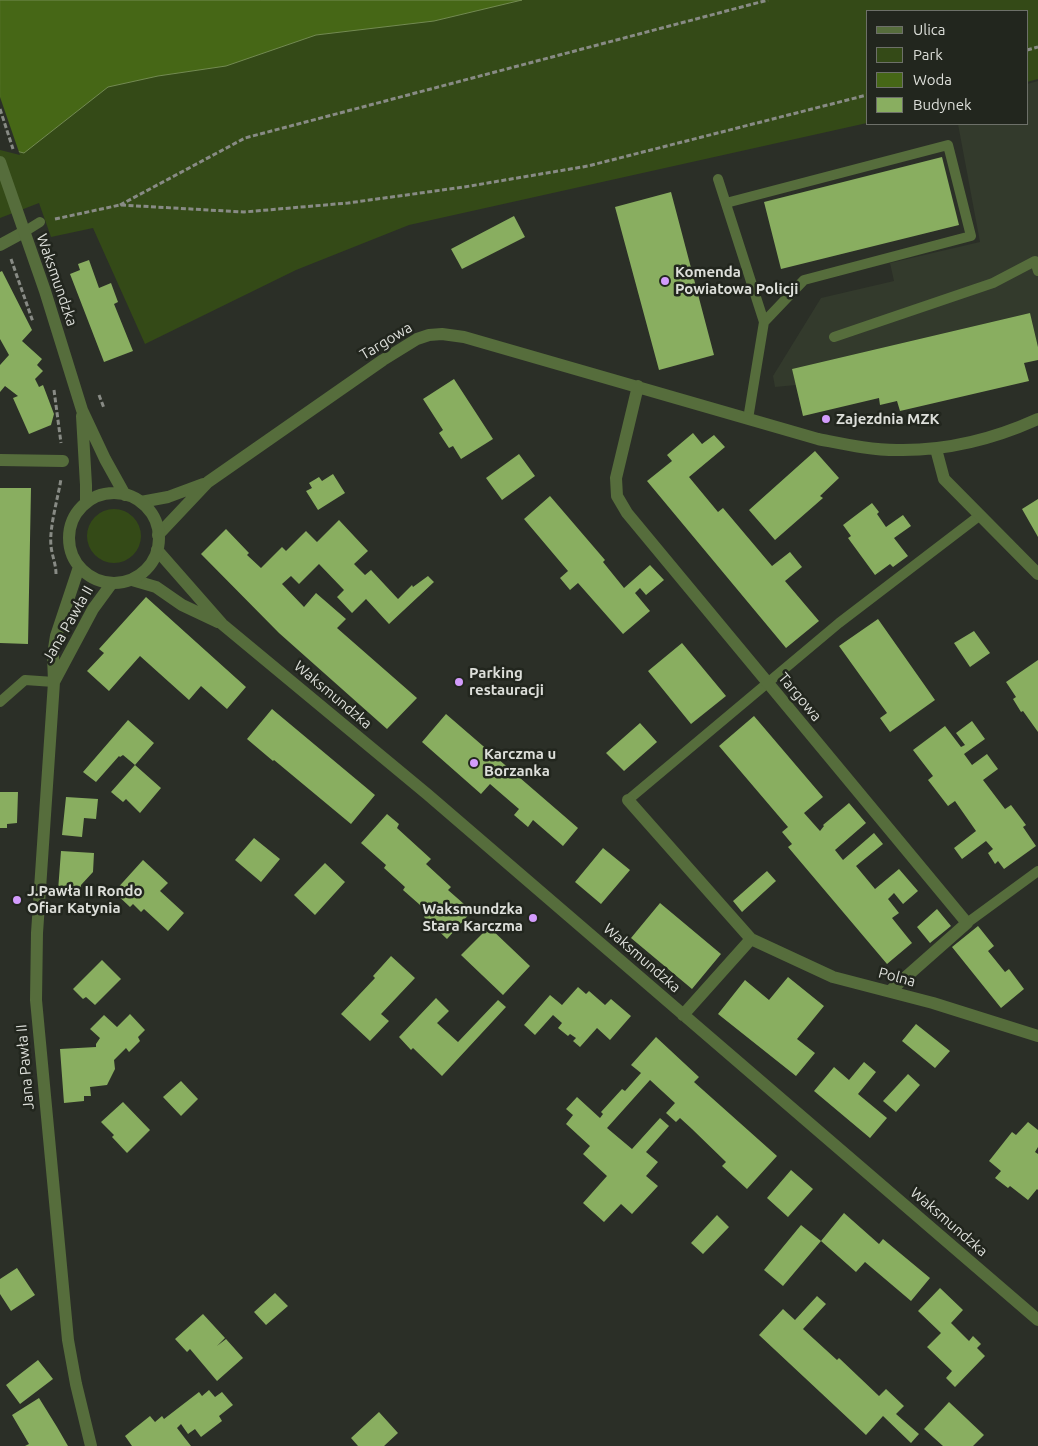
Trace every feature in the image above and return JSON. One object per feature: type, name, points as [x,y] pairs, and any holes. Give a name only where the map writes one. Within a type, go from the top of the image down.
[{"type":"street","name":"Waksmundzka","points":[[0,162],[82,410],[105,459],[125,495]]},
{"type":"street","points":[[2,243],[24,232]]},
{"type":"street","name":"Targowa","points":[[158,535],[208,482],[383,360],[417,339],[430,335],[442,334],[464,337],[748,419],[863,448],[897,450],[936,449],[982,439],[1023,426],[1038,419]]},
{"type":"street","name":"Targowa","points":[[638,386],[616,478],[618,496],[627,513],[967,923]]},
{"type":"street","name":"Waksmundzka","points":[[82,410],[86,503]]},
{"type":"street","points":[[936,449],[944,479],[1038,574]]},
{"type":"street","points":[[0,460],[64,461]]},
{"type":"street","name":"Targowa","points":[[141,502],[168,497],[208,482]]},
{"type":"street","points":[[104,494],[125,495],[141,502],[153,517],[158,535],[157,550],[148,568],[132,580],[112,583],[93,579],[79,566],[70,551],[69,533],[74,516],[86,503],[104,494]]},
{"type":"street","name":"Waksmundzka","points":[[157,550],[222,624],[427,794],[1038,1320]]},
{"type":"street","name":"Jana Pawła II","points":[[79,566],[56,636],[53,655],[54,682],[38,906],[36,1000],[68,1340],[76,1384],[91,1446]]},
{"type":"street","name":"Waksmundzka","points":[[132,580],[156,587],[182,605],[222,624]]},
{"type":"street","name":"Jana Pawła II","points":[[54,682],[93,609],[112,583]]},
{"type":"street","name":"Polna","points":[[628,800],[751,939],[833,977],[932,1003],[1038,1036]]},
{"type":"street","points":[[890,992],[967,923]]},
{"type":"street","points":[[683,1015],[751,939]]},
{"type":"lane","points":[[726,203],[948,145],[971,236],[804,280],[764,322]]},
{"type":"lane","points":[[718,179],[764,322],[748,419]]},
{"type":"lane","points":[[24,232],[40,222]]},
{"type":"lane","points":[[834,336],[993,283],[1037,264]]},
{"type":"lane","points":[[628,800],[840,623],[979,516]]},
{"type":"lane","points":[[0,702],[25,680],[54,682]]},
{"type":"lane","points":[[967,923],[1038,871]]},
{"type":"path","points":[[120,205],[245,138],[768,0]]},
{"type":"path","points":[[40,222],[120,205],[244,212],[348,203],[464,188],[588,166],[866,95]]},
{"type":"path","points":[[0,109],[14,152]]},
{"type":"path","points":[[2,243],[34,325]]},
{"type":"path","points":[[54,389],[64,461],[51,546],[56,562],[56,577]]},
{"type":"shaded area","points":[[1038,81],[1038,347],[1030,313],[792,369],[796,385],[775,387],[773,376],[821,298],[894,281],[890,263],[980,242],[958,125],[1028,125],[1028,84]]},
{"type":"green space","points":[[522,0],[1038,0],[1038,79],[1028,82],[1028,10],[866,10],[866,123],[409,225],[296,270],[145,344],[93,228],[51,237],[39,203],[0,218],[0,147],[24,153],[108,87],[158,76],[226,66],[316,35],[434,21]]},
{"type":"green space","points":[[114,509],[124,511],[133,517],[139,526],[141,536],[139,546],[133,555],[124,561],[114,563],[104,561],[95,555],[89,546],[87,536],[89,526],[95,517],[104,511]]},
{"type":"water","points":[[0,0],[522,0],[434,21],[316,35],[226,66],[158,76],[108,87],[24,153],[0,147]]},
{"type":"pier","points":[[0,97],[20,155],[0,150]]},
{"type":"building","points":[[942,157],[959,225],[781,269],[764,202]]},
{"type":"building","name":"Komenda Powiatowa Policji","points":[[671,192],[714,355],[659,370],[615,207]]},
{"type":"building","points":[[514,216],[525,237],[462,269],[451,249]]},
{"type":"building","points":[[89,260],[99,288],[111,283],[118,302],[114,304],[133,351],[104,362],[70,274],[80,270],[78,264]]},
{"type":"building","points":[[2,271],[32,330],[22,341],[42,359],[37,365],[43,371],[35,379],[39,387],[43,385],[54,414],[51,425],[29,434],[13,398],[18,396],[5,386],[0,392],[0,365],[9,355],[0,339],[0,272]]},
{"type":"building","points":[[1030,313],[1038,347],[1038,360],[1024,363],[1029,381],[900,411],[897,401],[880,405],[879,398],[803,416],[792,369]]},
{"type":"building","points":[[454,379],[493,439],[461,459],[453,446],[449,448],[439,433],[443,430],[423,399]]},
{"type":"building","points":[[693,433],[702,444],[714,435],[725,447],[689,477],[718,512],[723,508],[772,566],[790,552],[802,567],[785,581],[819,621],[786,648],[647,481],[672,461],[667,455]]},
{"type":"building","points":[[815,451],[839,478],[820,496],[823,498],[775,540],[749,510]]},
{"type":"building","points":[[519,454],[535,476],[502,500],[486,478]]},
{"type":"building","points":[[333,474],[345,493],[318,510],[306,491],[312,488],[309,483],[319,477],[322,481]]},
{"type":"building","points":[[0,488],[31,488],[28,644],[0,643]]},
{"type":"building","points":[[550,496],[605,560],[603,562],[624,588],[650,565],[664,580],[646,595],[640,588],[635,593],[650,611],[623,634],[578,583],[570,590],[560,578],[568,571],[524,519]]},
{"type":"building","points":[[1038,499],[1038,537],[1022,509]]},
{"type":"building","points":[[872,503],[879,512],[877,514],[886,527],[903,515],[911,526],[894,538],[908,556],[893,567],[890,564],[875,575],[848,538],[851,536],[843,525]]},
{"type":"building","points":[[339,520],[368,551],[354,564],[365,575],[371,570],[398,599],[412,585],[413,587],[428,576],[434,582],[389,624],[366,599],[352,613],[337,597],[344,590],[319,564],[299,584],[291,576],[282,584],[304,607],[316,593],[346,619],[337,628],[417,698],[387,729],[279,633],[201,554],[226,529],[249,553],[247,555],[261,568],[282,547],[286,551],[306,531],[317,542]]},
{"type":"building","points":[[146,597],[246,687],[227,709],[201,686],[189,700],[140,656],[109,691],[87,671],[104,653],[99,649]]},
{"type":"building","points":[[878,619],[935,700],[890,732],[880,718],[887,713],[839,646]]},
{"type":"building","points":[[974,631],[990,653],[970,667],[954,643]]},
{"type":"building","points":[[682,643],[726,696],[691,724],[648,671]]},
{"type":"building","points":[[1038,660],[1038,732],[1023,711],[1021,712],[1013,699],[1016,697],[1006,682]]},
{"type":"building","points":[[272,709],[375,795],[351,824],[247,739]]},
{"type":"building","name":"Karczma u Borzanka","points":[[446,714],[578,828],[563,846],[533,820],[528,827],[514,815],[519,809],[490,784],[481,794],[422,742]]},
{"type":"building","points":[[754,716],[823,797],[804,813],[820,831],[823,825],[849,803],[866,823],[835,850],[843,860],[874,833],[883,844],[856,866],[875,889],[899,869],[918,891],[903,904],[894,893],[888,899],[899,913],[892,918],[912,943],[887,964],[788,847],[792,844],[782,832],[788,827],[719,746]]},
{"type":"building","points":[[128,720],[154,743],[135,765],[123,755],[119,756],[96,782],[83,772]]},
{"type":"building","points":[[972,721],[985,739],[964,754],[972,765],[987,754],[998,769],[983,780],[1005,809],[1011,805],[1026,825],[1023,827],[1036,846],[1004,869],[998,861],[995,864],[988,853],[993,849],[986,841],[962,859],[954,848],[976,831],[955,801],[948,806],[928,780],[933,776],[913,750],[945,726],[961,747],[965,745],[956,733]]},
{"type":"building","points":[[640,723],[657,742],[624,771],[606,753]]},
{"type":"building","points":[[135,765],[161,788],[140,813],[126,799],[123,802],[111,792]]},
{"type":"building","points":[[0,792],[18,792],[17,823],[7,824],[7,828],[0,828]]},
{"type":"building","points":[[66,797],[98,799],[96,819],[84,818],[82,837],[62,835]]},
{"type":"building","points":[[387,814],[399,824],[397,828],[431,859],[426,864],[451,887],[448,890],[472,911],[447,939],[424,917],[428,912],[403,890],[405,887],[384,868],[386,865],[361,843]]},
{"type":"building","points":[[254,838],[280,859],[261,882],[235,860]]},
{"type":"building","points":[[603,848],[630,870],[601,904],[575,882]]},
{"type":"building","points":[[61,851],[94,853],[93,872],[81,885],[80,893],[58,891]]},
{"type":"building","points":[[143,860],[168,883],[160,891],[184,913],[168,931],[144,909],[141,912],[133,904],[130,907],[114,892]]},
{"type":"building","points":[[325,863],[345,882],[315,915],[294,895]]},
{"type":"building","points":[[767,871],[776,881],[742,912],[733,901]]},
{"type":"building","points":[[660,903],[721,954],[692,989],[631,938]]},
{"type":"building","points":[[937,909],[951,926],[930,943],[917,927]]},
{"type":"building","points":[[978,926],[994,946],[988,951],[1005,972],[1009,969],[1024,989],[1001,1008],[952,947]]},
{"type":"building","points":[[489,927],[530,966],[503,995],[461,955]]},
{"type":"building","points":[[391,956],[415,978],[381,1014],[389,1021],[370,1041],[341,1014],[375,978],[373,976]]},
{"type":"building","points":[[102,960],[121,979],[95,1005],[86,997],[83,999],[73,989]]},
{"type":"building","points":[[788,977],[824,1006],[797,1039],[815,1053],[796,1076],[718,1014],[745,980],[769,1000]]},
{"type":"building","points":[[578,987],[586,994],[589,991],[605,1005],[611,999],[631,1016],[610,1040],[597,1028],[580,1047],[573,1041],[576,1038],[570,1034],[568,1036],[558,1028],[562,1023],[553,1015],[535,1035],[524,1025],[550,995],[562,1005]]},
{"type":"building","points":[[436,998],[449,1011],[437,1023],[458,1042],[498,1000],[506,1007],[442,1076],[413,1048],[411,1050],[399,1037]]},
{"type":"building","points":[[130,1014],[145,1030],[138,1037],[140,1041],[129,1052],[126,1048],[114,1060],[115,1069],[107,1085],[90,1087],[91,1096],[84,1096],[84,1101],[64,1103],[60,1049],[96,1047],[100,1038],[90,1029],[104,1015],[117,1027]]},
{"type":"building","points":[[916,1024],[950,1051],[935,1068],[902,1041]]},
{"type":"building","points":[[656,1037],[699,1077],[694,1082],[777,1156],[747,1189],[722,1166],[726,1162],[692,1129],[680,1118],[676,1122],[666,1113],[675,1103],[650,1080],[607,1128],[632,1149],[660,1118],[669,1126],[646,1152],[658,1162],[646,1176],[658,1186],[632,1214],[621,1204],[604,1222],[583,1203],[607,1176],[583,1154],[590,1146],[566,1124],[573,1115],[566,1109],[577,1097],[600,1118],[603,1114],[601,1112],[622,1089],[625,1091],[641,1073],[631,1065]]},
{"type":"building","points":[[864,1062],[876,1072],[858,1094],[887,1118],[870,1138],[814,1091],[834,1067],[849,1080]]},
{"type":"building","points":[[908,1074],[920,1085],[896,1112],[883,1101]]},
{"type":"building","points":[[181,1081],[198,1099],[181,1116],[163,1097]]},
{"type":"building","points":[[123,1102],[150,1130],[127,1153],[112,1137],[114,1135],[101,1122]]},
{"type":"building","points":[[1028,1122],[1038,1130],[1038,1147],[1035,1152],[1038,1154],[1038,1190],[1028,1200],[1010,1186],[1008,1188],[995,1178],[1001,1171],[989,1161],[1012,1132],[1016,1135]]},
{"type":"building","points":[[791,1170],[813,1189],[788,1217],[767,1198]]},
{"type":"building","points":[[844,1213],[879,1244],[883,1239],[930,1278],[911,1301],[865,1262],[856,1272],[821,1241]]},
{"type":"building","points":[[717,1215],[729,1227],[703,1254],[691,1243]]},
{"type":"building","points":[[801,1225],[821,1241],[783,1286],[764,1270]]},
{"type":"building","points":[[17,1268],[35,1295],[11,1311],[0,1294],[0,1279]]},
{"type":"building","points":[[940,1288],[963,1310],[951,1323],[969,1341],[973,1336],[981,1344],[977,1348],[985,1356],[955,1387],[946,1378],[952,1371],[927,1347],[941,1333],[918,1311]]},
{"type":"building","points":[[275,1293],[288,1306],[266,1325],[254,1312]]},
{"type":"building","points":[[817,1296],[826,1304],[803,1329],[837,1360],[839,1358],[879,1396],[886,1389],[904,1406],[896,1414],[919,1434],[911,1443],[883,1416],[866,1435],[759,1335],[783,1309],[795,1320]]},
{"type":"building","points":[[203,1314],[225,1338],[217,1346],[226,1339],[243,1358],[217,1381],[190,1349],[187,1352],[175,1339]]},
{"type":"building","points":[[38,1360],[53,1379],[20,1404],[6,1385]]},
{"type":"building","points":[[209,1390],[215,1397],[222,1392],[233,1405],[219,1416],[222,1421],[201,1437],[195,1429],[188,1434],[181,1424],[177,1428],[191,1446],[132,1446],[125,1436],[150,1416],[155,1422],[162,1416],[164,1419],[199,1392],[202,1396]]},
{"type":"building","points":[[39,1398],[68,1446],[25,1446],[29,1444],[12,1415]]},
{"type":"building","points":[[949,1402],[984,1435],[973,1446],[943,1446],[924,1429]]},
{"type":"building","points":[[379,1412],[398,1433],[384,1446],[358,1446],[351,1438]]},
{"type":"place","name":"Komenda Powiatowa Policji","points":[[665,281]]},
{"type":"place","name":"Zajezdnia MZK","points":[[826,419]]},
{"type":"place","name":"Parking restauracji","points":[[459,682]]},
{"type":"place","name":"Karczma u Borzanka","points":[[474,763]]},
{"type":"place","name":"J.Pawła II Rondo Ofiar Katynia","points":[[17,900]]},
{"type":"place","name":"Waksmundzka Stara Karczma","points":[[533,918]]}]
